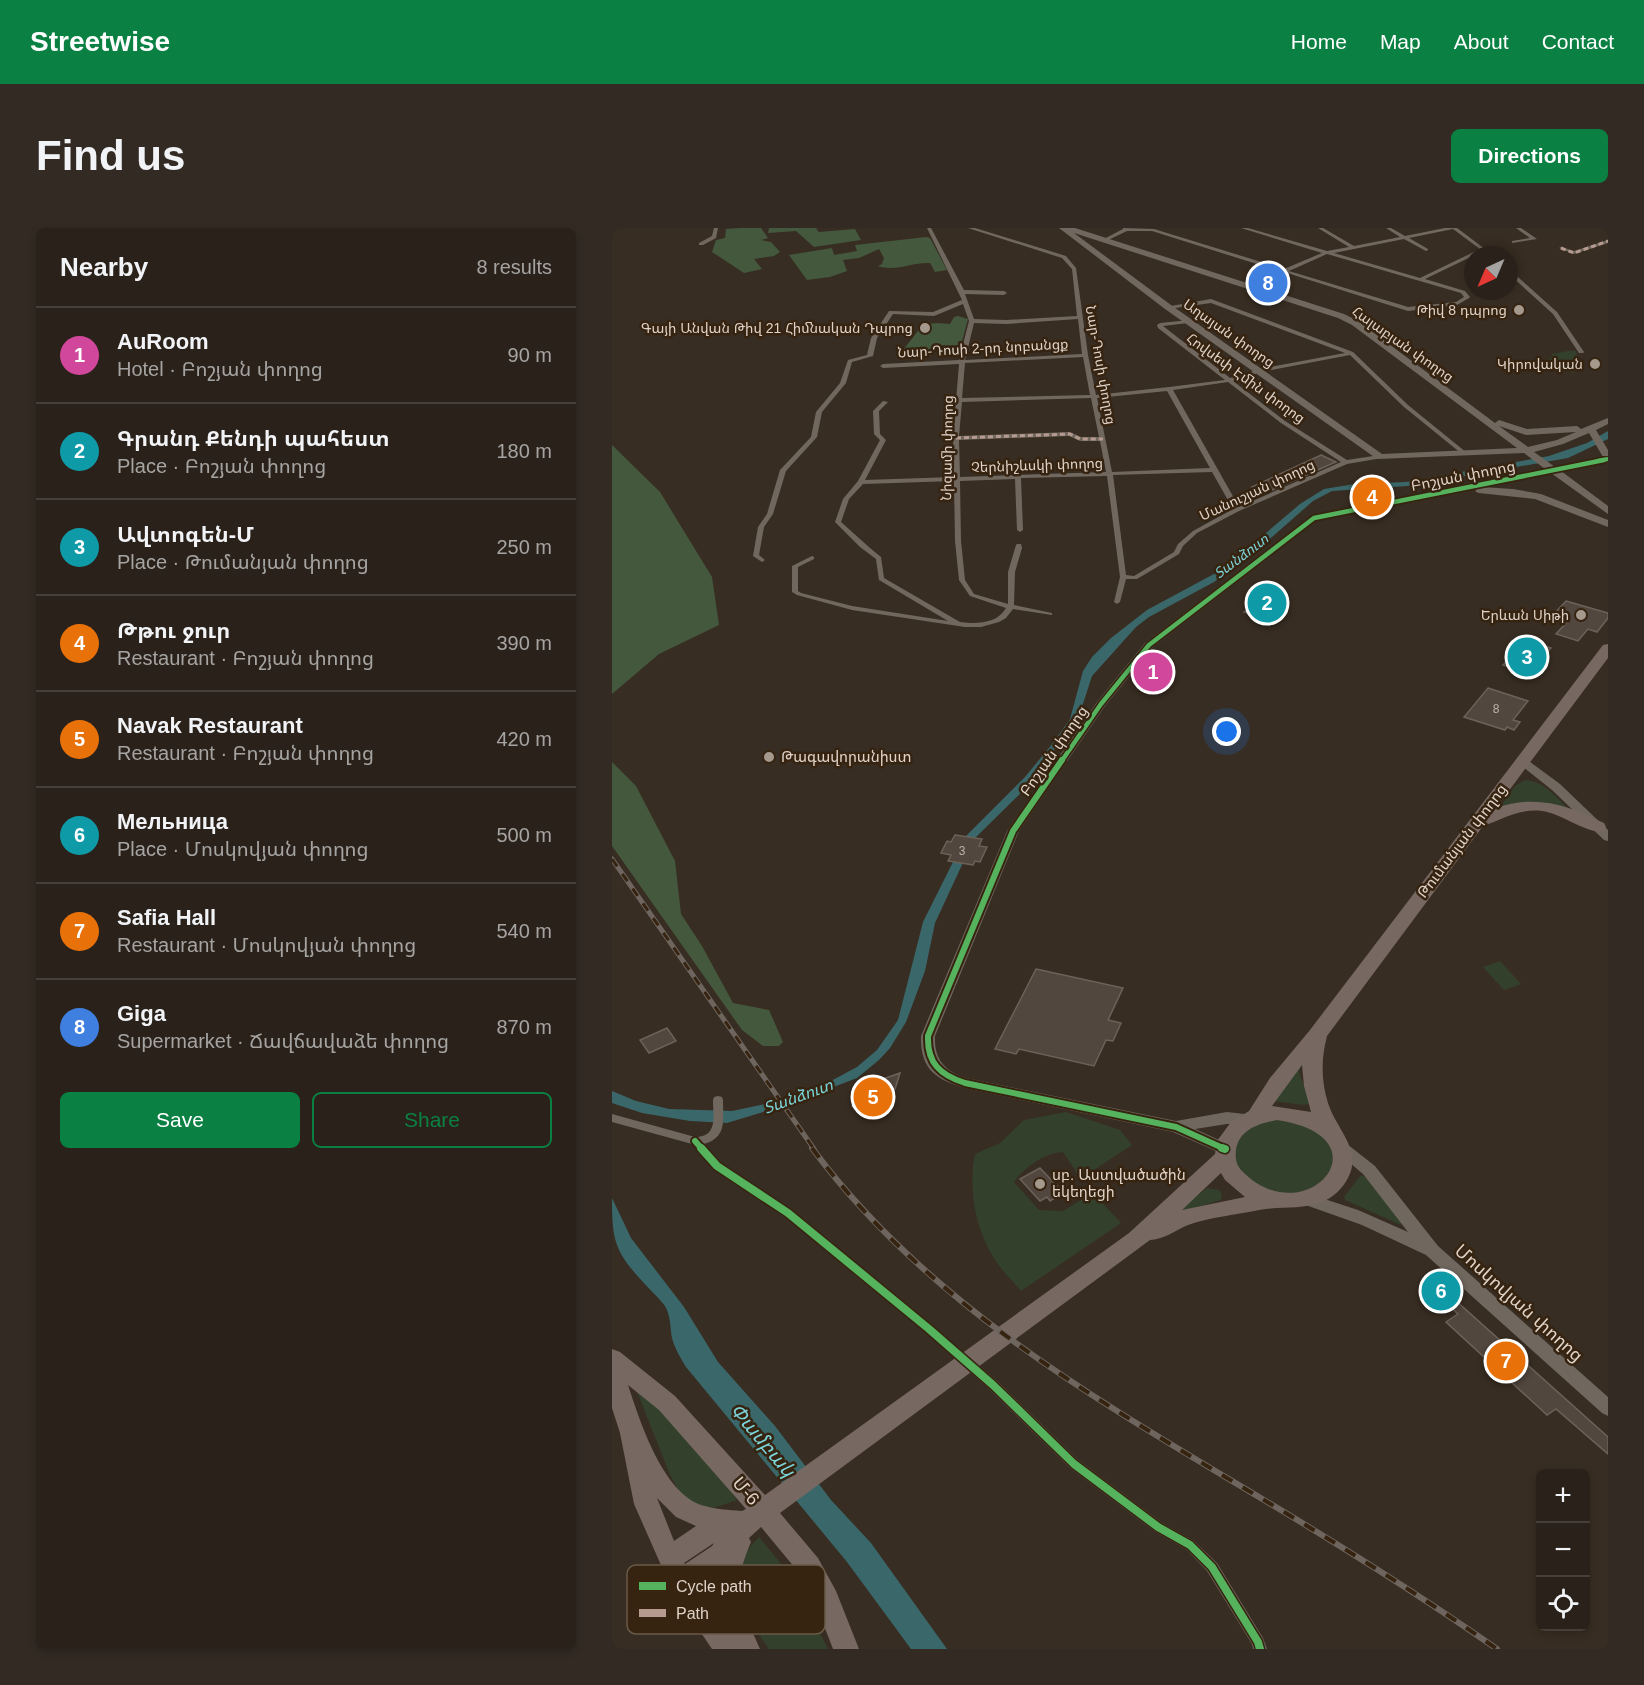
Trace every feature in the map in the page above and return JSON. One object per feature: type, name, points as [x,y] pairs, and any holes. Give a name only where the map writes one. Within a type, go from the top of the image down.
[{"type":"highway","name":"Թումանյան փողոց","points":[[1252,1117],[1279,1077],[1317,1035],[1608,648]]},
{"type":"highway","points":[[1475,824],[1508,808],[1529,804],[1560,809],[1603,832]]},
{"type":"highway","points":[[1137,1239],[1185,1217],[1273,1199],[1306,1199],[1327,1190],[1340,1175],[1343,1166],[1342,1148],[1324,1118],[1312,1079],[1311,1061],[1317,1035]]},
{"type":"highway","points":[[705,1565],[720,1554],[753,1519],[1137,1239],[1225,1153],[1232,1133],[1252,1117],[1277,1112],[1299,1114],[1330,1130]]},
{"type":"highway","points":[[1225,1153],[1228,1168],[1245,1187],[1273,1199]]},
{"type":"highway","name":"Մ-6","points":[[612,1359],[667,1403],[739,1482],[807,1565]]},
{"type":"highway","name":"Մ-6","points":[[612,1372],[632,1433],[646,1504],[672,1565]]},
{"type":"highway","name":"Մ-6","points":[[632,1433],[677,1503],[695,1515],[753,1519],[727,1565]]},
{"type":"highway","points":[[669,1559],[704,1534],[753,1519]]},
{"type":"highway","name":"Մ-6","points":[[825,1596],[846,1649]]},
{"type":"highway","name":"Մ-6","points":[[717,1634],[728,1649]]},
{"type":"highway","name":"Մ-6","points":[[739,1634],[747,1649]]},
{"type":"street","points":[[701,244],[714,237],[716,228]]},
{"type":"street","points":[[929,228],[962,292],[972,321],[1006,322],[1079,316]]},
{"type":"street","name":"Նար-Դոսի փողոց","points":[[970,228],[1064,257],[1074,269],[1085,355],[1110,475],[1123,577]]},
{"type":"street","name":"Հալաբյան փողոց","points":[[1064,228],[1334,313],[1355,324],[1608,511]]},
{"type":"street","name":"Աղայան փողոց","points":[[1064,228],[1168,307],[1380,457]]},
{"type":"street","points":[[1246,229],[1259,228]]},
{"type":"street","points":[[1320,228],[1353,247]]},
{"type":"street","points":[[1388,228],[1426,250]]},
{"type":"street","points":[[1249,286],[1325,252],[1453,228],[1480,246]]},
{"type":"street","points":[[1514,242],[1535,239],[1518,228]]},
{"type":"street","points":[[1085,245],[1104,240],[1125,229],[1152,230],[1408,309],[1457,303],[1467,297],[1463,292],[1246,229]]},
{"type":"street","points":[[1561,248],[1574,253],[1608,241]]},
{"type":"street","points":[[1420,280],[1464,259]]},
{"type":"street","points":[[1518,279],[1555,313],[1581,352]]},
{"type":"street","points":[[962,292],[1004,293]]},
{"type":"street","points":[[762,560],[756,556],[761,527],[770,514],[783,470],[814,437],[819,412],[843,383],[850,361],[870,356],[874,338],[891,312],[934,314],[965,301]]},
{"type":"street","points":[[1168,307],[1211,301],[1351,353],[1406,406],[1464,453]]},
{"type":"street","name":"Նիզամի փողոց","points":[[972,321],[962,360],[956,438],[958,541],[962,580],[972,595],[1011,607],[1050,614]]},
{"type":"street","name":"Հովսեփ Էմին փողոց","points":[[1188,321],[1160,325],[1160,327],[1283,422],[1346,462]]},
{"type":"street","points":[[959,400],[1094,396],[1169,389],[1227,381],[1260,371],[1351,353]]},
{"type":"street","name":"Նար-Դոսի 2-րդ նրբանցք","points":[[883,366],[1085,355]]},
{"type":"street","points":[[1169,389],[1237,510]]},
{"type":"street","points":[[885,402],[876,411],[877,434],[883,440],[861,482],[846,499],[838,522],[853,534],[863,549],[879,558],[881,579],[958,624]]},
{"type":"street","points":[[1481,417],[1526,432],[1594,433]]},
{"type":"street","points":[[1380,457],[1537,448],[1594,433],[1608,421]]},
{"type":"street","points":[[1594,433],[1607,456]]},
{"type":"street","points":[[956,438],[1070,434],[1080,439],[1103,439]]},
{"type":"street","name":"Բոշյան փողոց","points":[[1225,1153],[1176,1127],[965,1083],[942,1074],[933,1066],[927,1047],[928,1036],[1013,831],[1101,704],[1149,645],[1314,518],[1465,488],[1607,456]]},
{"type":"street","name":"Մանուշյան փողոց","points":[[1123,577],[1135,578],[1177,553],[1180,545],[1195,532],[1237,510],[1346,462],[1380,457]]},
{"type":"street","name":"Չերնիշևսկի փողոց","points":[[861,482],[1214,470]]},
{"type":"street","points":[[1018,477],[1020,530]]},
{"type":"street","points":[[1465,488],[1515,492],[1540,498],[1577,510],[1608,524]]},
{"type":"street","points":[[812,558],[795,566],[795,592],[799,594],[852,608],[970,626],[1007,615],[1011,607],[1012,568],[1019,545]]},
{"type":"street","points":[[1117,602],[1123,577]]},
{"type":"street","points":[[1522,760],[1556,787],[1603,832]]},
{"type":"street","points":[[612,1118],[695,1142],[705,1142],[714,1137],[718,1101]]},
{"type":"street","name":"Բոշյան փողոց","points":[[1176,1127],[1227,1118],[1252,1117]]},
{"type":"street","points":[[695,1142],[717,1166],[788,1213],[929,1329],[993,1385],[1074,1464],[1158,1527],[1190,1545],[1212,1567],[1260,1649]]},
{"type":"street","name":"Մոսկովյան փողոց","points":[[1342,1148],[1369,1170],[1432,1251],[1608,1408]]},
{"type":"street","name":"Մոսկովյան փողոց","points":[[1306,1199],[1397,1233],[1432,1251]]},
{"type":"green space","points":[[761,228],[768,238],[761,240],[771,242],[780,252],[774,256],[754,259],[762,269],[744,273],[712,252],[716,240],[725,238],[726,229]]},
{"type":"green space","points":[[769,228],[818,228],[816,229],[819,232],[855,229],[861,240],[814,247],[796,231],[768,233]]},
{"type":"green space","points":[[930,238],[947,270],[935,272],[930,263],[891,268],[878,266],[882,264],[884,258],[879,249],[859,258],[843,260],[847,271],[830,277],[807,280],[789,255],[832,248],[834,255],[857,251],[855,245]]},
{"type":"green space","points":[[954,317],[968,319],[961,345],[939,346],[921,352],[904,349],[922,327],[933,324],[950,324]]},
{"type":"green space","points":[[1575,350],[1582,368],[1572,373],[1545,361],[1553,357],[1551,354]]},
{"type":"green space","points":[[612,445],[660,492],[712,577],[719,625],[659,654],[612,694]]},
{"type":"green space","points":[[612,762],[636,786],[675,861],[681,914],[702,946],[733,1003],[769,1010],[783,1042],[779,1046],[763,1046],[742,1030],[612,846]]},
{"type":"green space","points":[[1525,780],[1545,787],[1571,812],[1561,808],[1498,810],[1515,786]]},
{"type":"green space","points":[[1500,961],[1521,984],[1504,990],[1483,967]]},
{"type":"green space","points":[[1302,1059],[1299,1073],[1311,1103],[1304,1105],[1272,1101]]},
{"type":"green space","points":[[1066,1112],[1120,1130],[1132,1145],[1086,1175],[1077,1173],[1063,1152],[1049,1155],[1029,1167],[1014,1182],[1039,1210],[1063,1211],[1093,1193],[1121,1223],[1021,1291],[1003,1271],[987,1247],[982,1234],[973,1194],[975,1154],[1000,1143],[1024,1120]]},
{"type":"green space","points":[[1269,1117],[1302,1121],[1328,1139],[1333,1156],[1333,1166],[1328,1176],[1320,1184],[1298,1193],[1273,1192],[1252,1184],[1234,1163],[1236,1143],[1241,1133],[1251,1125]]},
{"type":"green space","points":[[1361,1175],[1401,1222],[1401,1225],[1345,1200],[1344,1197]]},
{"type":"green space","points":[[1207,1188],[1219,1190],[1222,1195],[1221,1200],[1174,1214]]},
{"type":"green space","points":[[634,1384],[709,1459],[737,1500],[717,1507],[701,1509],[684,1500],[670,1475]]},
{"type":"green space","points":[[759,1537],[782,1565],[740,1565],[747,1551]]},
{"type":"green space","points":[[759,1634],[820,1634],[828,1649],[769,1649]]},
{"type":"water","name":"Տանձուտ","points":[[1608,431],[1608,439],[1568,458],[1407,486],[1332,491],[1313,501],[1256,551],[1214,582],[1149,617],[1136,627],[1092,676],[1081,710],[1034,780],[974,839],[935,923],[925,971],[906,1022],[890,1048],[857,1078],[789,1104],[727,1123],[690,1121],[642,1113],[612,1103],[612,1091],[636,1101],[669,1109],[732,1111],[814,1090],[857,1067],[877,1050],[898,1020],[923,922],[966,836],[1025,777],[1070,719],[1083,671],[1092,657],[1111,638],[1147,610],[1225,568],[1300,504],[1324,489],[1355,484],[1406,482],[1549,456],[1587,443]]},
{"type":"water","name":"Փամբակ","points":[[612,1198],[631,1238],[684,1307],[718,1362],[775,1426],[831,1500],[871,1543],[947,1649],[911,1649],[847,1562],[686,1367],[673,1342],[665,1306],[620,1253],[614,1234]]},
{"type":"building","points":[[1321,455],[1336,462],[1265,493],[1252,487]]},
{"type":"building","points":[[1267,594],[1283,599],[1260,618],[1244,612]]},
{"type":"building","name":"Երևան Սիթի","points":[[1566,601],[1608,613],[1608,618],[1597,632],[1588,629],[1578,641],[1556,634],[1567,622],[1551,617]]},
{"type":"building","points":[[1529,640],[1551,648],[1526,673],[1503,665]]},
{"type":"building","points":[[1488,688],[1528,701],[1513,720],[1520,722],[1514,730],[1507,727],[1505,730],[1464,717]]},
{"type":"building","points":[[955,835],[982,839],[979,846],[987,847],[980,862],[975,861],[973,865],[948,861],[951,855],[941,853],[947,841],[951,842]]},
{"type":"building","points":[[1036,969],[1123,988],[1108,1020],[1121,1023],[1113,1041],[1106,1040],[1094,1066],[1019,1049],[1016,1054],[995,1049]]},
{"type":"building","points":[[667,1028],[676,1041],[649,1053],[640,1040]]},
{"type":"building","points":[[900,1073],[895,1089],[864,1117],[852,1106],[880,1080]]},
{"type":"building","name":"սբ. Աստվածածին եկեղեցի","points":[[1040,1168],[1060,1189],[1055,1192],[1058,1196],[1050,1201],[1047,1197],[1040,1201],[1020,1179]]},
{"type":"building","points":[[1436,1278],[1457,1297],[1454,1299],[1608,1437],[1608,1454],[1556,1409],[1547,1415],[1446,1322],[1458,1314],[1426,1284]]},
{"type":"railway","points":[[612,859],[814,1149]]},
{"type":"railway","points":[[812,1148],[858,1204],[908,1255],[962,1302],[1020,1346],[1140,1426],[1382,1572],[1497,1649]]},
{"type":"marked path","points":[[1561,248],[1574,253],[1608,241]]},
{"type":"marked path","points":[[956,438],[1070,434],[1080,439],[1103,439]]},
{"type":"cycle path","points":[[1225,1149],[1176,1127],[965,1083],[948,1077],[936,1067],[929,1054],[928,1036],[1013,831],[1101,704],[1149,645],[1314,518],[1608,459]]},
{"type":"cycle path","points":[[695,1141],[717,1166],[788,1213],[929,1329],[993,1385],[1074,1464],[1158,1527],[1190,1545],[1212,1567],[1258,1642],[1260,1649]]},
{"type":"place","name":"Giga","points":[[1268,283]]},
{"type":"place","name":"Թիվ 8 դպրոց","points":[[1519,310]]},
{"type":"place","name":"Գայի Անվան Թիվ 21 Հիմնական Դպրոց","points":[[925,328]]},
{"type":"place","name":"Կիրովական","points":[[1595,364]]},
{"type":"place","name":"Թթու ջուր","points":[[1372,497]]},
{"type":"place","name":"Գրանդ Քենդի պահեստ","points":[[1267,603]]},
{"type":"place","name":"Երևան Սիթի","points":[[1581,615]]},
{"type":"place","name":"Ավտոգեն-Մ","points":[[1527,657]]},
{"type":"place","name":"AuRoom","points":[[1153,672]]},
{"type":"place","name":"Թագավորանիստ","points":[[769,757]]},
{"type":"place","name":"Navak Restaurant","points":[[873,1097]]},
{"type":"place","name":"սբ. Աստվածածին եկեղեցի","points":[[1040,1184]]},
{"type":"place","name":"Мельница","points":[[1441,1291]]},
{"type":"place","name":"Safia Hall","points":[[1506,1361]]}]
